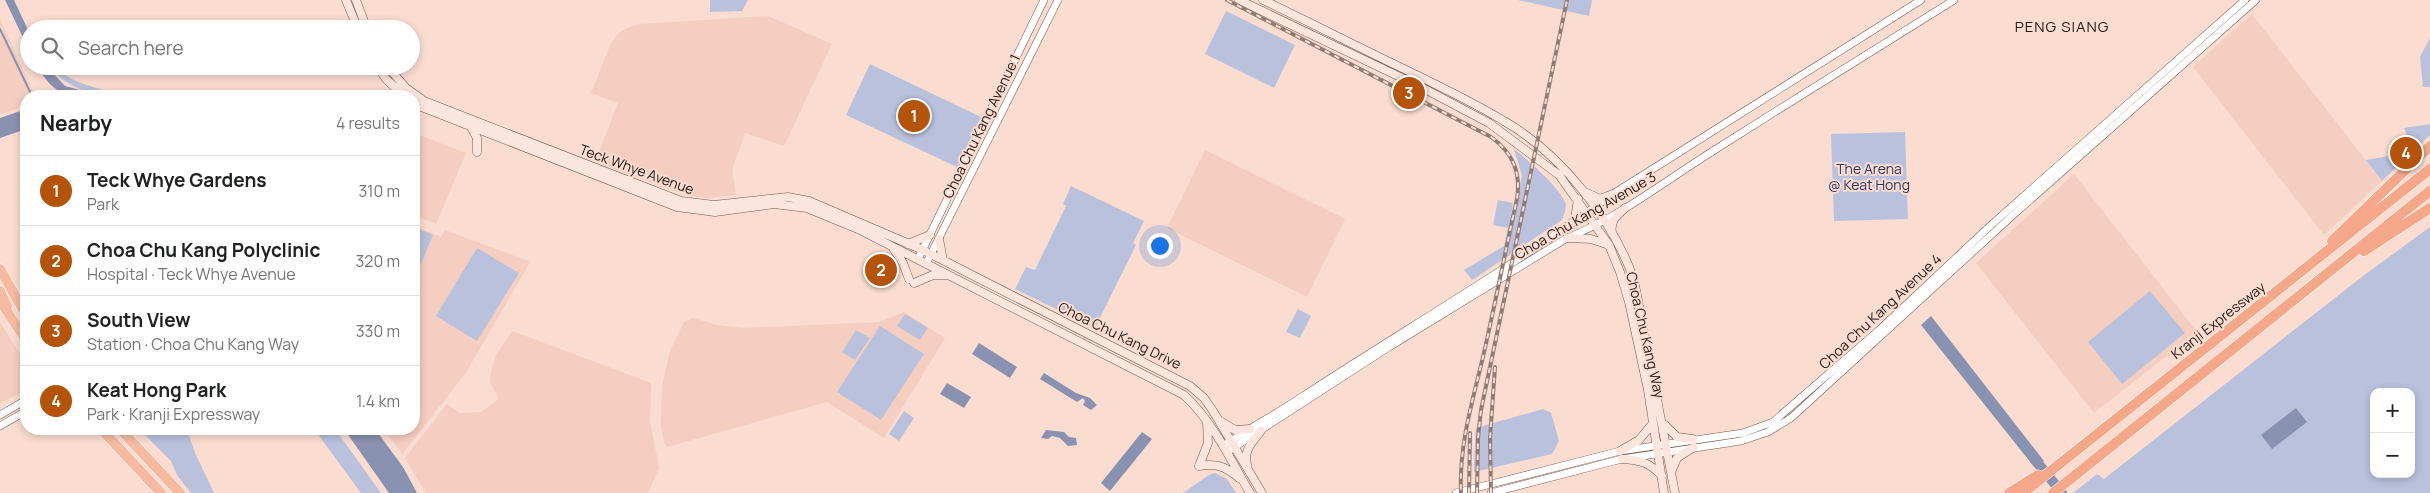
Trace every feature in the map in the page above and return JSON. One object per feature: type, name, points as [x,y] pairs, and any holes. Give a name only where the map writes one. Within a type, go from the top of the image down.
[{"type":"highway","points":[[2315,261],[2342,230],[2430,146]]},
{"type":"highway","name":"Kranji Expressway","points":[[2035,480],[2071,455],[2430,169]]},
{"type":"highway","points":[[2053,493],[2193,383],[2430,191]]},
{"type":"highway","points":[[2346,258],[2354,258],[2430,208]]},
{"type":"highway","points":[[0,261],[15,296]]},
{"type":"highway","points":[[0,269],[20,305]]},
{"type":"highway","points":[[0,291],[14,321]]},
{"type":"highway","points":[[0,301],[20,330]]},
{"type":"highway","points":[[107,435],[161,493]]},
{"type":"highway","points":[[126,435],[180,493]]},
{"type":"highway","points":[[2009,493],[2035,480]]},
{"type":"highway","points":[[2023,493],[2035,480]]},
{"type":"main road","points":[[346,0],[354,20]]},
{"type":"main road","points":[[356,0],[364,20]]},
{"type":"main road","name":"Choa Chu Kang Way","points":[[1239,0],[1420,87],[1500,129],[1559,175],[1578,199],[1609,245],[1629,302],[1659,453],[1664,493]]},
{"type":"main road","name":"Choa Chu Kang Way","points":[[1263,0],[1506,121],[1544,150],[1583,191],[1605,220],[1629,264],[1634,280],[1675,493]]},
{"type":"main road","points":[[383,75],[398,90]]},
{"type":"main road","name":"Teck Whye Avenue","points":[[395,75],[409,90]]},
{"type":"main road","name":"Teck Whye Avenue","points":[[420,98],[681,201],[714,205],[773,198],[799,199],[851,218],[923,250]]},
{"type":"main road","name":"Teck Whye Avenue","points":[[420,106],[677,207],[715,212],[774,204],[797,206],[845,223],[918,259]]},
{"type":"main road","points":[[471,127],[477,138],[477,152]]},
{"type":"main road","points":[[1583,191],[1600,199],[1613,194]]},
{"type":"main road","points":[[1567,228],[1575,219],[1578,199]]},
{"type":"main road","points":[[1613,235],[1611,227],[1614,218],[1625,208]]},
{"type":"main road","points":[[908,244],[930,235]]},
{"type":"main road","points":[[1567,238],[1591,239],[1609,245]]},
{"type":"main road","points":[[939,239],[943,260]]},
{"type":"main road","points":[[893,247],[912,281],[933,275],[950,275]]},
{"type":"main road","name":"Choa Chu Kang Drive","points":[[923,250],[1177,377],[1204,398],[1234,443],[1262,493]]},
{"type":"main road","name":"Choa Chu Kang Drive","points":[[918,259],[1172,387],[1194,405],[1207,420],[1226,449],[1250,493]]},
{"type":"main road","points":[[1217,418],[1227,427],[1235,430],[1250,429]]},
{"type":"main road","points":[[1207,420],[1208,443],[1198,466],[1212,463],[1222,466],[1243,480]]},
{"type":"main road","points":[[1662,421],[1672,434],[1693,443],[1677,458],[1671,474]]},
{"type":"main road","points":[[1621,455],[1653,423]]},
{"type":"main road","points":[[1248,469],[1245,458],[1248,450],[1261,432]]},
{"type":"main road","points":[[1621,455],[1649,463],[1662,476]]},
{"type":"street","name":"Choa Chu Kang Avenue 1","points":[[918,259],[1044,0]]},
{"type":"street","name":"Choa Chu Kang Avenue 1","points":[[926,264],[1058,0]]},
{"type":"street","name":"Choa Chu Kang Avenue 3","points":[[1226,449],[1250,429],[1393,336],[1567,228],[1613,194],[1921,0]]},
{"type":"street","name":"Choa Chu Kang Avenue 3","points":[[1234,443],[1261,432],[1389,347],[1567,238],[1596,226],[1867,53],[1954,0]]},
{"type":"street","name":"Choa Chu Kang Avenue 4","points":[[1456,493],[1621,455],[1668,452],[1693,443],[1743,433],[1773,422],[1878,331],[1990,226],[2244,0]]},
{"type":"street","name":"Choa Chu Kang Avenue 4","points":[[1491,493],[1657,444],[1693,443],[1758,436],[1776,428],[1791,418],[2012,216],[2256,0]]},
{"type":"street","points":[[0,414],[20,403]]},
{"type":"street","points":[[0,426],[20,414]]},
{"type":"shaded area","points":[[5,0],[14,0],[23,20],[20,20],[20,31]]},
{"type":"shaded area","points":[[2252,14],[2382,181],[2324,235],[2193,67]]},
{"type":"shaded area","points":[[768,16],[832,44],[784,146],[745,133],[732,170],[736,195],[708,198],[686,195],[595,162],[618,103],[591,93],[611,43],[619,33],[629,27],[640,24]]},
{"type":"shaded area","points":[[0,19],[20,63],[20,75],[25,75],[32,90],[20,90],[20,107],[0,115]]},
{"type":"shaded area","points":[[55,75],[65,86],[80,90],[57,90],[44,76]]},
{"type":"shaded area","points":[[20,111],[20,131],[0,138],[0,118]]},
{"type":"shaded area","points":[[420,135],[466,153],[436,224],[420,217]]},
{"type":"shaded area","points":[[1205,150],[1345,219],[1307,297],[1167,228]]},
{"type":"shaded area","points":[[2074,174],[2197,332],[2094,413],[1976,263]]},
{"type":"shaded area","points":[[420,228],[441,237],[445,230],[528,261],[529,264],[465,374],[420,431]]},
{"type":"shaded area","points":[[904,312],[945,338],[884,438],[827,402],[667,447],[664,442],[661,426],[662,386],[670,351],[684,322],[693,318],[717,325],[742,328],[880,322]]},
{"type":"shaded area","points":[[1931,316],[2044,461],[2035,468],[1921,325]]},
{"type":"shaded area","points":[[0,322],[20,354],[20,393],[0,403]]},
{"type":"shaded area","points":[[512,331],[651,383],[650,421],[659,468],[648,493],[426,493],[405,458],[447,404],[460,413],[481,412],[499,399],[490,382],[491,372],[496,355]]},
{"type":"shaded area","points":[[979,343],[1017,367],[1010,378],[972,354]]},
{"type":"shaded area","points":[[1044,373],[1076,393],[1090,398],[1097,405],[1091,410],[1083,405],[1085,401],[1083,398],[1077,402],[1040,379]]},
{"type":"shaded area","points":[[947,383],[971,397],[964,408],[940,394]]},
{"type":"shaded area","points":[[2296,408],[2307,422],[2272,449],[2261,435]]},
{"type":"shaded area","points":[[1046,430],[1064,432],[1069,437],[1076,438],[1077,445],[1068,446],[1060,438],[1052,436],[1048,439],[1041,438]]},
{"type":"shaded area","points":[[1142,432],[1152,439],[1110,491],[1101,483]]},
{"type":"shaded area","points":[[348,435],[379,435],[403,467],[417,493],[389,493]]},
{"type":"shaded area","points":[[388,435],[417,435],[402,454]]},
{"type":"green space","points":[[710,0],[748,0],[742,11],[710,12]]},
{"type":"green space","points":[[1518,0],[1592,0],[1589,16]]},
{"type":"green space","points":[[1226,11],[1295,45],[1274,88],[1205,54]]},
{"type":"green space","points":[[2430,38],[2430,87],[2423,87],[2420,57]]},
{"type":"green space","points":[[870,64],[981,117],[957,167],[846,115]]},
{"type":"green space","points":[[57,75],[65,75],[77,82],[102,90],[84,90]]},
{"type":"green space","points":[[2430,124],[2430,135],[2382,181],[2366,160],[2399,154],[2406,142],[2404,128]]},
{"type":"green space","name":"The Arena @ Keat Hong","points":[[1905,132],[1908,219],[1834,221],[1831,134]]},
{"type":"green space","points":[[1514,149],[1544,175],[1558,191],[1566,205],[1565,212],[1562,220],[1472,280],[1464,270],[1504,246],[1508,228],[1493,225],[1498,200],[1513,203],[1510,223],[1522,176]]},
{"type":"green space","points":[[1071,186],[1144,221],[1133,243],[1136,245],[1095,328],[1015,289],[1026,267],[1035,270],[1066,206],[1063,204]]},
{"type":"green space","points":[[2430,227],[2430,493],[2073,493],[2097,474],[2104,479],[2363,276]]},
{"type":"green space","points":[[420,229],[433,235],[420,266]]},
{"type":"green space","points":[[477,248],[519,273],[477,341],[436,316]]},
{"type":"green space","points":[[2150,291],[2185,333],[2122,384],[2088,342]]},
{"type":"green space","points":[[1298,309],[1311,316],[1300,338],[1286,332]]},
{"type":"green space","points":[[905,314],[928,328],[920,340],[897,326]]},
{"type":"green space","points":[[880,326],[924,354],[881,420],[837,392]]},
{"type":"green space","points":[[856,330],[870,338],[855,360],[842,352]]},
{"type":"green space","points":[[1543,409],[1551,413],[1559,441],[1552,454],[1474,472],[1476,428]]},
{"type":"green space","points":[[904,411],[914,418],[899,441],[889,434]]},
{"type":"green space","points":[[145,435],[189,435],[195,453],[214,493],[191,493],[177,475],[171,461]]},
{"type":"green space","points":[[318,435],[339,435],[381,493],[361,493]]},
{"type":"green space","points":[[1215,473],[1227,479],[1236,493],[1183,493],[1209,475]]},
{"type":"waterway","points":[[0,29],[20,71]]},
{"type":"waterway","points":[[22,75],[29,90]]},
{"type":"waterway","points":[[2032,456],[2062,493]]},
{"type":"railway","points":[[1227,0],[1491,137],[1505,150],[1514,164],[1518,180],[1517,199],[1467,424],[1462,458],[1461,493]]},
{"type":"railway","points":[[1477,493],[1478,438],[1481,410],[1567,0]]},
{"type":"railway","points":[[1491,493],[1490,438],[1495,367]]},
{"type":"railway","points":[[1469,493],[1470,433]]},
{"type":"place","name":"South View","points":[[1409,93]]},
{"type":"place","name":"Teck Whye Gardens","points":[[914,116]]},
{"type":"place","name":"Keat Hong Park","points":[[2406,153]]},
{"type":"place","name":"Choa Chu Kang Polyclinic","points":[[881,270]]},
{"type":"district","name":"PENG SIANG","points":[[2062,26]]}]
